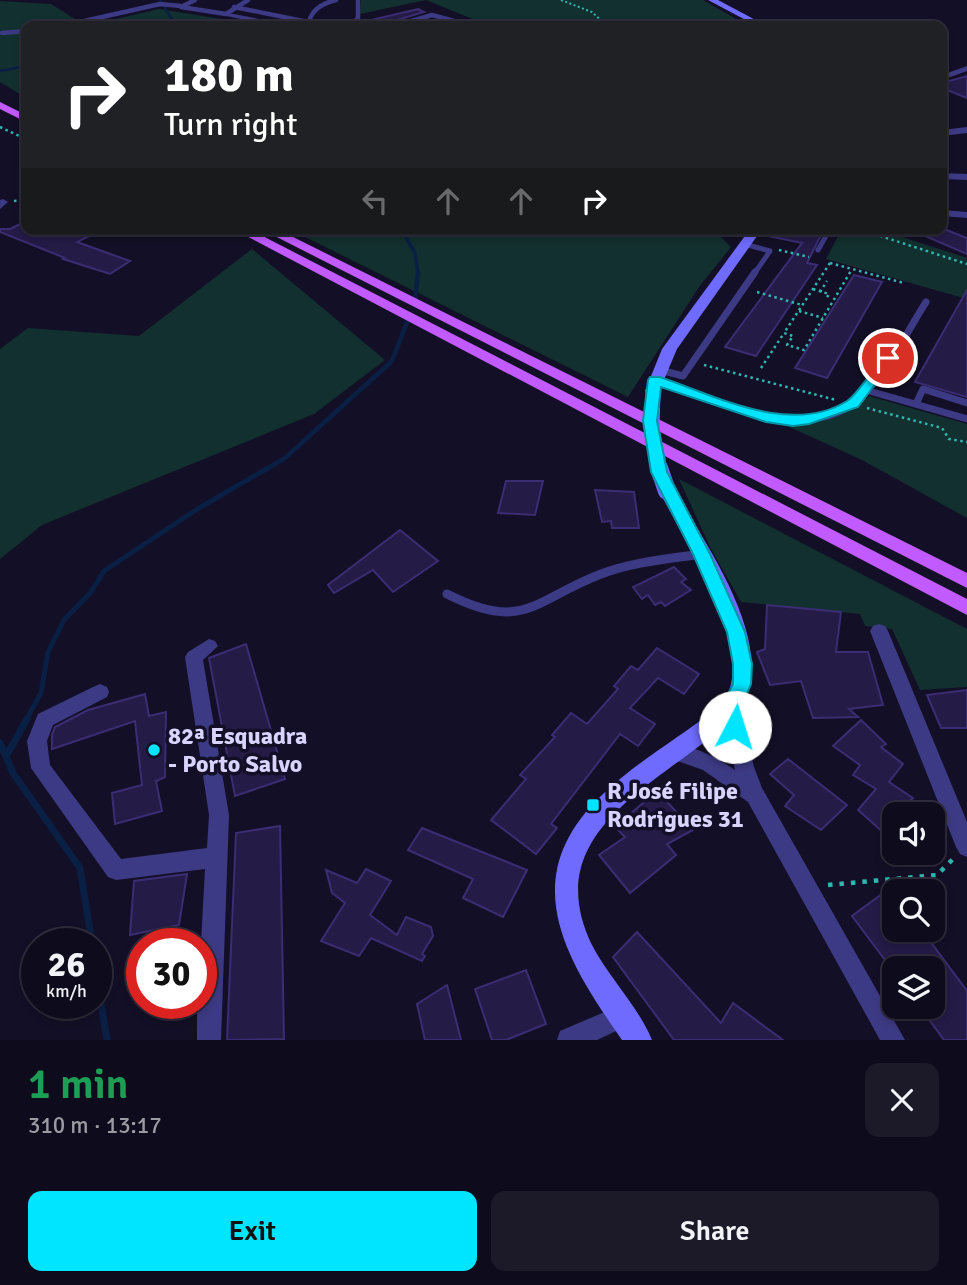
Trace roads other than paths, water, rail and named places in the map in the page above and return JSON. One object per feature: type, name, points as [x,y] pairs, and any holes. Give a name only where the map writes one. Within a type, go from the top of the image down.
[{"type":"main road","points":[[712,0],[753,21]]},
{"type":"main road","points":[[0,93],[21,104]]},
{"type":"main road","points":[[0,105],[21,116]]},
{"type":"main road","points":[[251,235],[967,608]]},
{"type":"main road","points":[[279,235],[967,581]]},
{"type":"main road","points":[[638,1040],[589,969],[577,945],[565,905],[564,884],[571,854],[586,828],[610,802],[731,708],[742,684],[743,664],[736,632],[701,554],[667,491],[659,472],[652,436],[656,380],[675,343],[753,235]]},
{"type":"street","points":[[226,14],[261,21]]},
{"type":"street","points":[[947,76],[967,68]]},
{"type":"street","points":[[947,132],[967,130]]},
{"type":"street","points":[[947,176],[967,177]]},
{"type":"street","points":[[947,213],[967,215]]},
{"type":"street","points":[[879,631],[967,846]]},
{"type":"street","points":[[209,646],[194,657],[219,816],[209,1040]]},
{"type":"street","points":[[100,692],[45,720],[37,741],[41,768],[117,870],[216,857]]},
{"type":"street","points":[[731,708],[744,767],[755,795],[893,1040]]},
{"type":"street","points":[[676,752],[710,765],[755,795]]},
{"type":"street","points":[[569,1040],[621,1017]]},
{"type":"lane","points":[[181,6],[195,0]]},
{"type":"lane","points":[[84,21],[160,4],[226,14],[248,0]]},
{"type":"lane","points":[[309,21],[311,14],[324,3],[334,0]]},
{"type":"lane","points":[[355,21],[358,18],[358,0]]},
{"type":"lane","points":[[234,7],[304,21]]},
{"type":"lane","points":[[411,21],[432,15],[454,21]]},
{"type":"lane","points":[[2,33],[21,31]]},
{"type":"lane","points":[[818,250],[827,235]]},
{"type":"lane","points":[[656,380],[683,376],[770,251],[748,244]]},
{"type":"lane","points":[[656,380],[718,403],[783,421],[809,419],[853,404],[866,390],[926,302]]},
{"type":"lane","points":[[916,404],[923,389],[967,402]]},
{"type":"lane","points":[[866,390],[967,419]]},
{"type":"lane","points":[[447,594],[473,608],[495,615],[522,612],[542,605],[598,575],[627,565],[701,554]]},
{"type":"waterway","points":[[160,0],[173,21]]},
{"type":"waterway","points":[[0,71],[21,67]]},
{"type":"waterway","points":[[404,235],[415,253],[418,273]]},
{"type":"waterway","points":[[415,299],[418,273]]},
{"type":"waterway","points":[[265,470],[285,458],[392,361],[407,322]]},
{"type":"waterway","points":[[26,720],[41,693],[48,652],[64,620],[91,592],[104,571],[199,508],[268,468]]},
{"type":"waterway","points":[[7,755],[27,719]]},
{"type":"waterway","points":[[0,743],[13,773],[80,868],[90,928]]},
{"type":"waterway","points":[[104,1019],[107,1040]]},
{"type":"place","name":"82ª Esquadra - Porto Salvo","points":[[154,750]]},
{"type":"place","name":"R José Filipe Rodrigues 31","points":[[593,805]]}]
